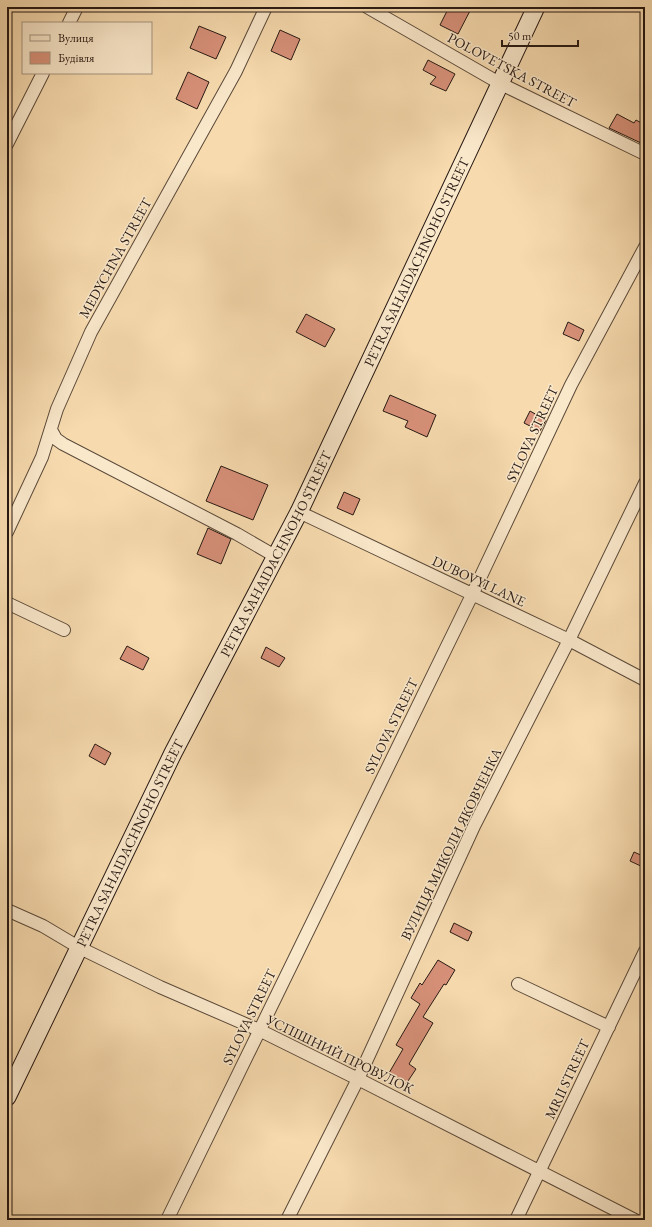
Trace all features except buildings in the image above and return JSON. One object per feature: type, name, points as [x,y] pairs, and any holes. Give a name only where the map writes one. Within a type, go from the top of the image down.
[{"type":"street","points":[[70,22],[77,7]]},
{"type":"street","name":"MEDYCHNA STREET","points":[[7,532],[42,457],[57,408],[91,332],[236,71],[266,7]]},
{"type":"street","name":"POLOVETSKA STREET","points":[[368,7],[501,84],[645,154]]},
{"type":"street","name":"PETRA SAHAIDACHNOHO STREET","points":[[7,1097],[173,754],[299,512],[536,7]]},
{"type":"street","points":[[7,144],[43,74]]},
{"type":"street","name":"SYLOVA STREET","points":[[167,1220],[472,595],[571,385],[645,247]]},
{"type":"street","points":[[51,430],[56,439],[63,444],[237,534],[276,556]]},
{"type":"street","name":"ВУЛИЦЯ МИКОЛИ ЯКОВЧЕНКА","points":[[287,1220],[358,1079],[474,826],[569,640],[645,483]]},
{"type":"street","name":"DUBOVYI LANE","points":[[299,512],[569,640],[645,680]]},
{"type":"street","points":[[7,603],[64,630]]},
{"type":"street","name":"УСПІШНИЙ ПРОВУЛОК","points":[[7,910],[43,926],[80,948],[160,986],[259,1030],[635,1220]]},
{"type":"street","name":"MRII STREET","points":[[516,1220],[645,951]]},
{"type":"street","points":[[518,984],[609,1027]]}]
